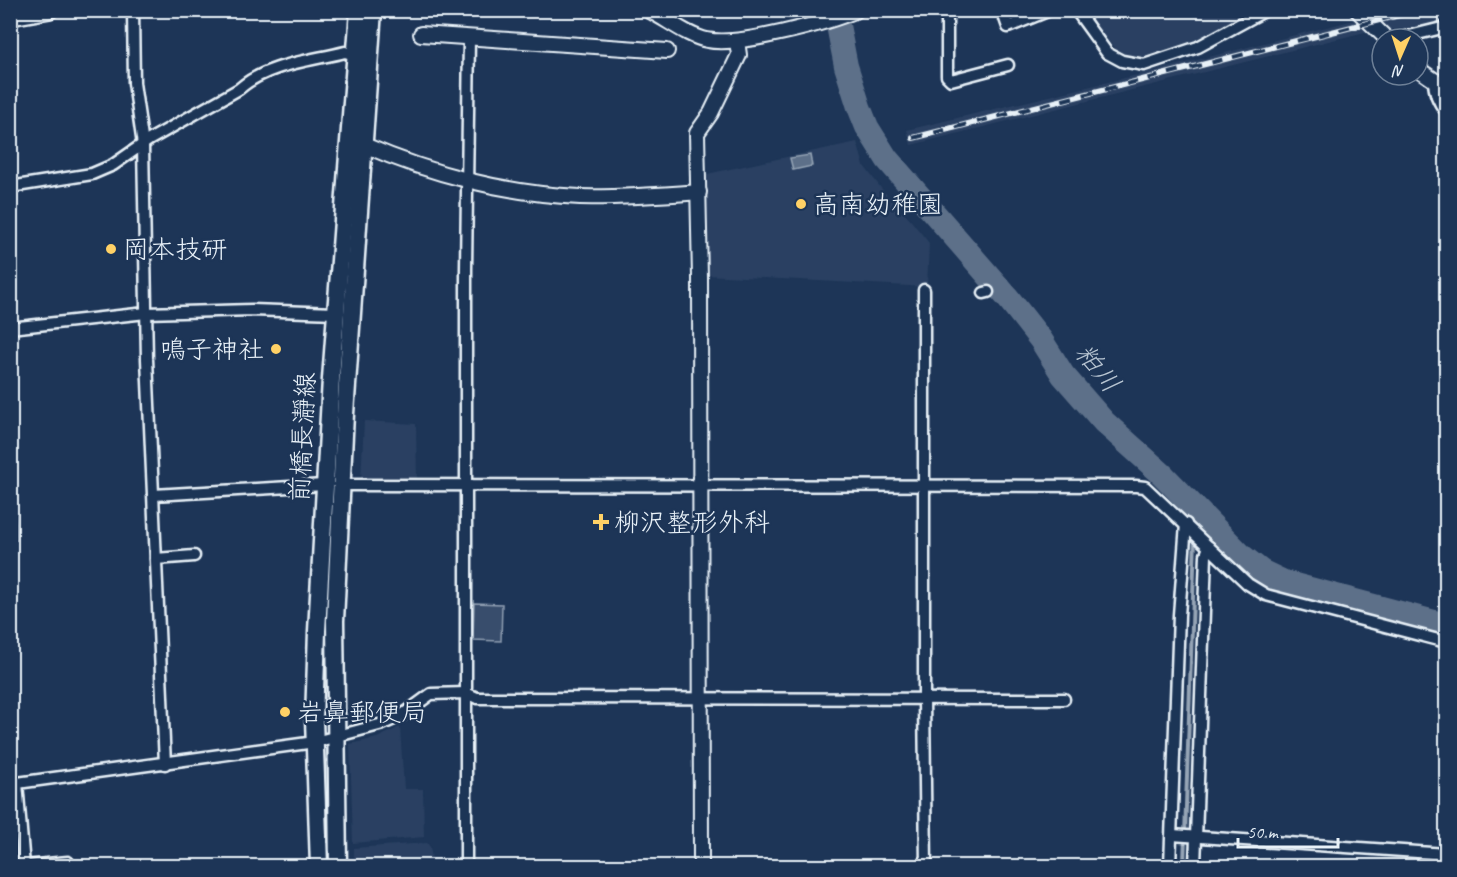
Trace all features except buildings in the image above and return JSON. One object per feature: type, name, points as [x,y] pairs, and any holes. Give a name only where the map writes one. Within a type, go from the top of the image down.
[{"type":"main road","points":[[10,17],[50,10]]},
{"type":"main road","name":"前橋長瀞線","points":[[338,867],[333,484],[335,313],[359,10]]},
{"type":"main road","name":"前橋長瀞線","points":[[319,867],[314,719],[333,484],[345,403],[373,10]]},
{"type":"street","points":[[133,10],[134,83],[142,145],[146,313],[165,764]]},
{"type":"street","points":[[648,10],[663,14],[704,40],[719,42],[737,41],[822,22],[853,12]]},
{"type":"street","points":[[947,10],[948,76],[951,80],[1008,65]]},
{"type":"street","points":[[1002,10],[1008,27],[1050,10]]},
{"type":"street","points":[[1076,10],[1107,53],[1122,61],[1144,65],[1198,47],[1266,10]]},
{"type":"street","points":[[1358,10],[1375,27]]},
{"type":"street","points":[[1430,31],[1446,27]]},
{"type":"street","points":[[421,34],[668,51]]},
{"type":"street","points":[[465,867],[466,269],[469,37]]},
{"type":"street","points":[[701,867],[697,133],[711,113],[739,55],[737,41]]},
{"type":"street","points":[[10,187],[92,174],[113,165],[142,145],[240,89],[252,78],[270,71],[345,52],[355,55]]},
{"type":"street","points":[[1440,83],[1434,90],[1446,111]]},
{"type":"street","points":[[364,145],[425,167],[468,179],[541,194],[578,197],[647,196],[699,192]]},
{"type":"street","points":[[924,290],[926,867]]},
{"type":"street","points":[[10,328],[146,313],[252,310],[335,313]]},
{"type":"street","points":[[154,495],[333,484],[1145,487],[1248,584],[1266,595],[1446,642]]},
{"type":"street","points":[[1170,867],[1174,835],[1179,615],[1192,530]]},
{"type":"street","points":[[1195,867],[1193,836],[1206,555],[1209,547]]},
{"type":"street","points":[[156,559],[194,556]]},
{"type":"street","points":[[68,862],[25,867],[14,784],[335,738],[383,724],[401,716],[431,694],[466,693],[477,698],[1064,699]]},
{"type":"street","points":[[1174,835],[1446,854]]},
{"type":"shaded area","points":[[1082,11],[1253,11],[1192,43],[1150,59],[1141,60],[1120,54]]},
{"type":"shaded area","points":[[1390,11],[1446,11],[1446,22],[1426,27],[1370,27],[1370,31],[911,145],[907,130],[1150,72]]},
{"type":"shaded area","name":"高南幼稚園","points":[[857,142],[864,166],[929,243],[927,287],[707,275],[707,174]]},
{"type":"shaded area","points":[[810,155],[812,166],[793,170],[790,158]]},
{"type":"shaded area","points":[[364,421],[416,424],[417,482],[361,481]]},
{"type":"shaded area","points":[[10,448],[13,450],[17,540],[11,541]]},
{"type":"shaded area","points":[[474,603],[502,604],[501,641],[473,640]]},
{"type":"shaded area","points":[[400,727],[404,789],[423,789],[424,837],[353,843],[350,744],[377,738]]},
{"type":"shaded area","points":[[427,843],[430,847],[433,866],[354,866],[354,848]]},
{"type":"waterway","name":"粕川","points":[[835,10],[846,66],[859,107],[867,127],[887,159],[1008,298],[1041,340],[1063,375],[1104,422],[1162,474],[1242,556],[1261,571],[1284,582],[1446,625]]},
{"type":"waterway","points":[[1195,530],[1196,510]]},
{"type":"waterway","points":[[1184,866],[1195,537]]},
{"type":"railway","points":[[913,138],[1419,10]]},
{"type":"place","name":"高南幼稚園","points":[[801,204]]},
{"type":"place","name":"岡本技研","points":[[111,249]]},
{"type":"place","name":"鳴子神社","points":[[276,349]]},
{"type":"place","name":"柳沢整形外科","points":[[601,522]]},
{"type":"place","name":"岩鼻郵便局","points":[[285,712]]}]
